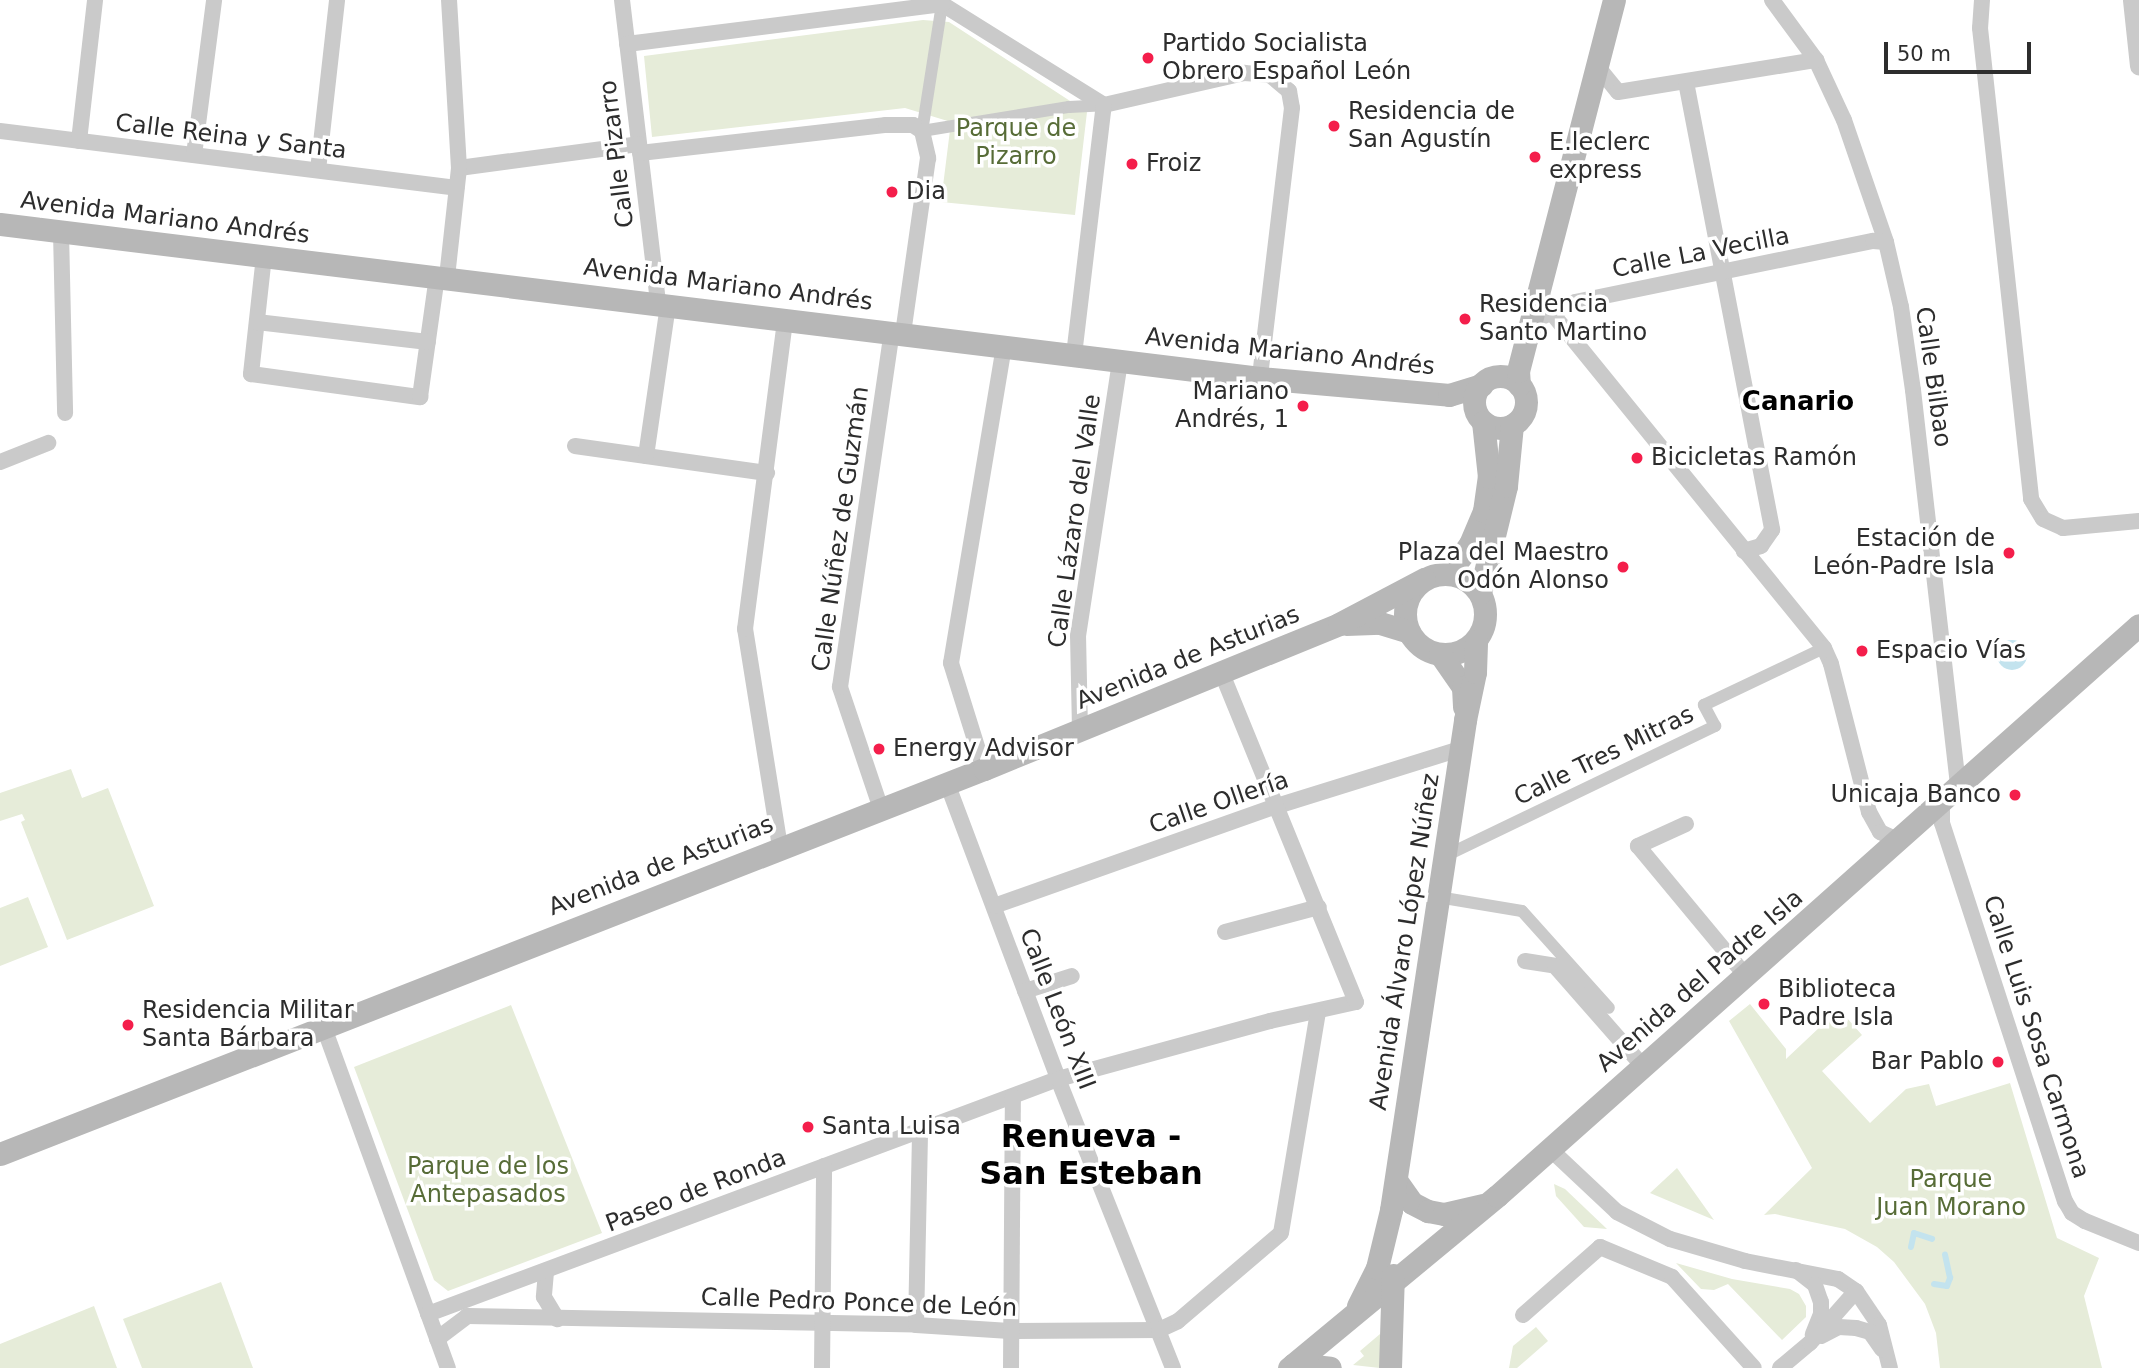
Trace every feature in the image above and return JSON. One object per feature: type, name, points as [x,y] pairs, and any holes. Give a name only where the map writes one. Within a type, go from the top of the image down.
[{"type":"main road","points":[[1449,573],[1470,544],[1484,511],[1489,477],[1476,392],[1500,382],[1524,348],[1614,0]]},
{"type":"main road","name":"Avenida Mariano Andrés","points":[[0,224],[1261,378],[1449,396],[1500,382]]},
{"type":"main road","points":[[1480,593],[1506,486],[1512,425],[1525,406],[1500,382]]},
{"type":"main road","name":"Avenida Mariano Andrés","points":[[1449,396],[1479,416]]},
{"type":"main road","points":[[1479,416],[1497,428],[1512,425]]},
{"type":"main road","points":[[1449,573],[1472,583],[1480,593],[1486,618],[1476,641],[1465,649],[1440,654],[1417,643],[1409,632],[1405,609],[1415,587],[1424,579],[1449,573]]},
{"type":"main road","name":"Avenida de Asturias","points":[[0,1154],[323,1025],[984,769],[1339,624],[1424,579]]},
{"type":"main road","name":"Avenida de Asturias","points":[[1339,624],[1380,623],[1409,632]]},
{"type":"main road","name":"Avenida del Padre Isla","points":[[1292,1366],[1489,1203],[2139,625]]},
{"type":"main road","name":"Avenida Álvaro López Núñez","points":[[1390,1368],[1398,1177],[1460,749],[1475,672],[1476,641]]},
{"type":"main road","name":"Avenida Álvaro López Núñez","points":[[1440,654],[1463,687],[1465,720]]},
{"type":"main road","points":[[1398,1177],[1412,1203],[1428,1211],[1444,1214],[1489,1203]]},
{"type":"main road","name":"Avenida Álvaro López Núñez","points":[[1347,1319],[1366,1293],[1377,1268],[1398,1177]]},
{"type":"main road","points":[[1292,1366],[1330,1368]]},
{"type":"street","points":[[79,141],[94,0]]},
{"type":"street","points":[[194,155],[214,0]]},
{"type":"street","points":[[318,170],[337,0]]},
{"type":"street","points":[[264,257],[251,374],[420,397],[459,168],[449,0]]},
{"type":"street","name":"Calle Pizarro","points":[[622,0],[639,148],[663,304],[646,456]]},
{"type":"street","name":"Calle Bilbao","points":[[1772,0],[1816,60],[1844,120],[1886,242],[1901,307],[1913,390],[1950,795]]},
{"type":"street","points":[[1982,0],[1980,28],[2031,499],[2043,519],[2063,528],[2139,521]]},
{"type":"street","points":[[2132,0],[2139,58]]},
{"type":"street","points":[[627,44],[942,2],[1104,105]]},
{"type":"street","points":[[922,131],[942,2]]},
{"type":"street","points":[[1597,66],[1618,92],[1816,60]]},
{"type":"street","points":[[459,168],[887,125],[913,125],[922,131],[1069,107],[1104,105],[1244,73],[1270,75],[1289,91],[1292,107],[1261,378]]},
{"type":"street","points":[[1686,82],[1772,530],[1761,546],[1744,551]]},
{"type":"street","points":[[1074,355],[1104,105]]},
{"type":"street","name":"Calle Reina y Santa","points":[[0,131],[456,188]]},
{"type":"street","name":"Calle Núñez de Guzmán","points":[[881,809],[840,687],[928,159],[922,131]]},
{"type":"street","points":[[61,232],[65,414]]},
{"type":"street","name":"Calle La Vecilla","points":[[1530,325],[1575,302],[1873,241],[1886,242]]},
{"type":"street","points":[[1539,290],[1551,312],[1824,648],[1831,664],[1871,818],[1880,832],[1899,841]]},
{"type":"street","points":[[780,847],[745,629],[785,319]]},
{"type":"street","points":[[257,322],[428,342]]},
{"type":"street","points":[[984,769],[951,663],[1004,346]]},
{"type":"street","name":"Calle Lázaro del Valle","points":[[1080,730],[1078,636],[1120,361]]},
{"type":"street","points":[[0,462],[48,443]]},
{"type":"street","points":[[575,446],[767,473]]},
{"type":"street","name":"Calle Tres Mitras","points":[[1445,856],[1715,726],[1704,705],[1824,648]]},
{"type":"street","points":[[1221,673],[1319,907],[1225,932]]},
{"type":"street","name":"Calle Ollería","points":[[994,906],[1277,806],[1460,749]]},
{"type":"street","name":"Calle León XIII","points":[[947,783],[1058,1079],[1173,1368]]},
{"type":"street","name":"Calle Luis Sosa Carmona","points":[[1950,795],[1942,823],[2065,1201],[2072,1213],[2085,1222],[2139,1243]]},
{"type":"street","points":[[1686,824],[1638,846],[1745,975]]},
{"type":"street","points":[[1438,897],[1522,911],[1609,1008]]},
{"type":"street","name":"Paseo de Ronda","points":[[428,1314],[1058,1079],[1270,1021],[1356,1002],[1319,907]]},
{"type":"street","points":[[1525,961],[1555,966],[1643,1066]]},
{"type":"street","points":[[1026,991],[1072,976]]},
{"type":"street","points":[[1158,1330],[1178,1321],[1281,1233],[1318,1012]]},
{"type":"street","points":[[323,1025],[448,1368]]},
{"type":"street","points":[[1010,1368],[1013,1097]]},
{"type":"street","points":[[916,1325],[920,1129]]},
{"type":"street","points":[[1550,1149],[1608,1204],[1640,1225],[1696,1248],[1745,1261],[1794,1268],[1838,1279],[1856,1291],[1879,1325],[1889,1362]]},
{"type":"street","points":[[822,1368],[824,1166]]},
{"type":"street","points":[[1522,1315],[1600,1247],[1672,1278],[1754,1368]]},
{"type":"street","points":[[1794,1268],[1815,1285],[1821,1302],[1821,1314],[1810,1343]]},
{"type":"street","points":[[546,1272],[544,1297],[557,1319]]},
{"type":"street","points":[[1780,1368],[1810,1343],[1856,1291]]},
{"type":"street","name":"Calle Pedro Ponce de León","points":[[437,1339],[467,1316],[916,1325],[1010,1331],[1158,1330]]},
{"type":"street","points":[[1810,1343],[1839,1327],[1856,1328],[1870,1332],[1889,1362]]},
{"type":"green space","name":"Parque de Pizarro","points":[[923,20],[949,22],[1087,112],[1075,215],[941,202],[951,122],[905,108],[652,137],[644,56]]},
{"type":"green space","points":[[71,769],[82,798],[108,788],[154,906],[67,940],[21,822],[25,820],[22,814],[0,821],[0,793]]},
{"type":"green space","points":[[28,897],[48,947],[0,966],[0,908]]},
{"type":"green space","name":"Parque Juan Morano","points":[[1750,1004],[1786,1049],[1786,1059],[1839,1009],[1862,1035],[1822,1071],[1870,1123],[1906,1089],[1929,1084],[1936,1106],[2010,1083],[2057,1238],[2099,1258],[2084,1296],[2102,1368],[1940,1368],[1936,1333],[1925,1304],[1894,1262],[1877,1247],[1845,1229],[1775,1214],[1764,1215],[1812,1168],[1729,1021]]},
{"type":"green space","name":"Parque de los Antepasados","points":[[511,1005],[602,1233],[448,1291],[434,1280],[354,1067]]},
{"type":"green space","points":[[1677,1168],[1714,1220],[1650,1193]]},
{"type":"green space","points":[[1554,1184],[1565,1189],[1607,1229],[1584,1227],[1556,1196]]},
{"type":"green space","points":[[1676,1263],[1732,1279],[1790,1289],[1799,1294],[1806,1306],[1806,1317],[1782,1340],[1728,1284],[1714,1290],[1701,1289]]},
{"type":"green space","points":[[221,1282],[253,1368],[142,1368],[123,1319]]},
{"type":"green space","points":[[94,1306],[117,1368],[0,1368],[0,1344]]},
{"type":"green space","points":[[1536,1327],[1548,1341],[1517,1368],[1509,1368],[1513,1346]]},
{"type":"green space","points":[[1380,1334],[1380,1368],[1353,1365],[1364,1356],[1360,1351]]},
{"type":"water","points":[[2012,640],[2023,644],[2027,655],[2023,666],[2012,670],[2001,666],[1997,655],[2001,644]]},
{"type":"waterway","points":[[1911,1247],[1914,1233],[1932,1239]]},
{"type":"waterway","points":[[1934,1284],[1947,1286],[1950,1278],[1945,1255]]},
{"type":"place","name":"Partido Socialista Obrero Español León","points":[[1148,58]]},
{"type":"place","name":"Residencia de San Agustín","points":[[1334,126]]},
{"type":"place","name":"E.leclerc express","points":[[1535,157]]},
{"type":"place","name":"Froiz","points":[[1132,164]]},
{"type":"place","name":"Dia","points":[[892,192]]},
{"type":"place","name":"Residencia Santo Martino","points":[[1465,319]]},
{"type":"place","name":"Mariano Andrés, 1","points":[[1303,406]]},
{"type":"place","name":"Bicicletas Ramón","points":[[1637,458]]},
{"type":"place","name":"Estación de León-Padre Isla","points":[[2009,553]]},
{"type":"place","name":"Plaza del Maestro Odón Alonso","points":[[1623,567]]},
{"type":"place","name":"Espacio Vías","points":[[1862,651]]},
{"type":"place","name":"Energy Advisor","points":[[879,749]]},
{"type":"place","name":"Unicaja Banco","points":[[2015,795]]},
{"type":"place","name":"Biblioteca Padre Isla","points":[[1764,1004]]},
{"type":"place","name":"Residencia Militar Santa Bárbara","points":[[128,1025]]},
{"type":"place","name":"Bar Pablo","points":[[1998,1062]]},
{"type":"place","name":"Santa Luisa","points":[[808,1127]]},
{"type":"district","name":"Canario","points":[[1798,402]]},
{"type":"district","name":"Renueva - San Esteban","points":[[1091,1156]]}]
